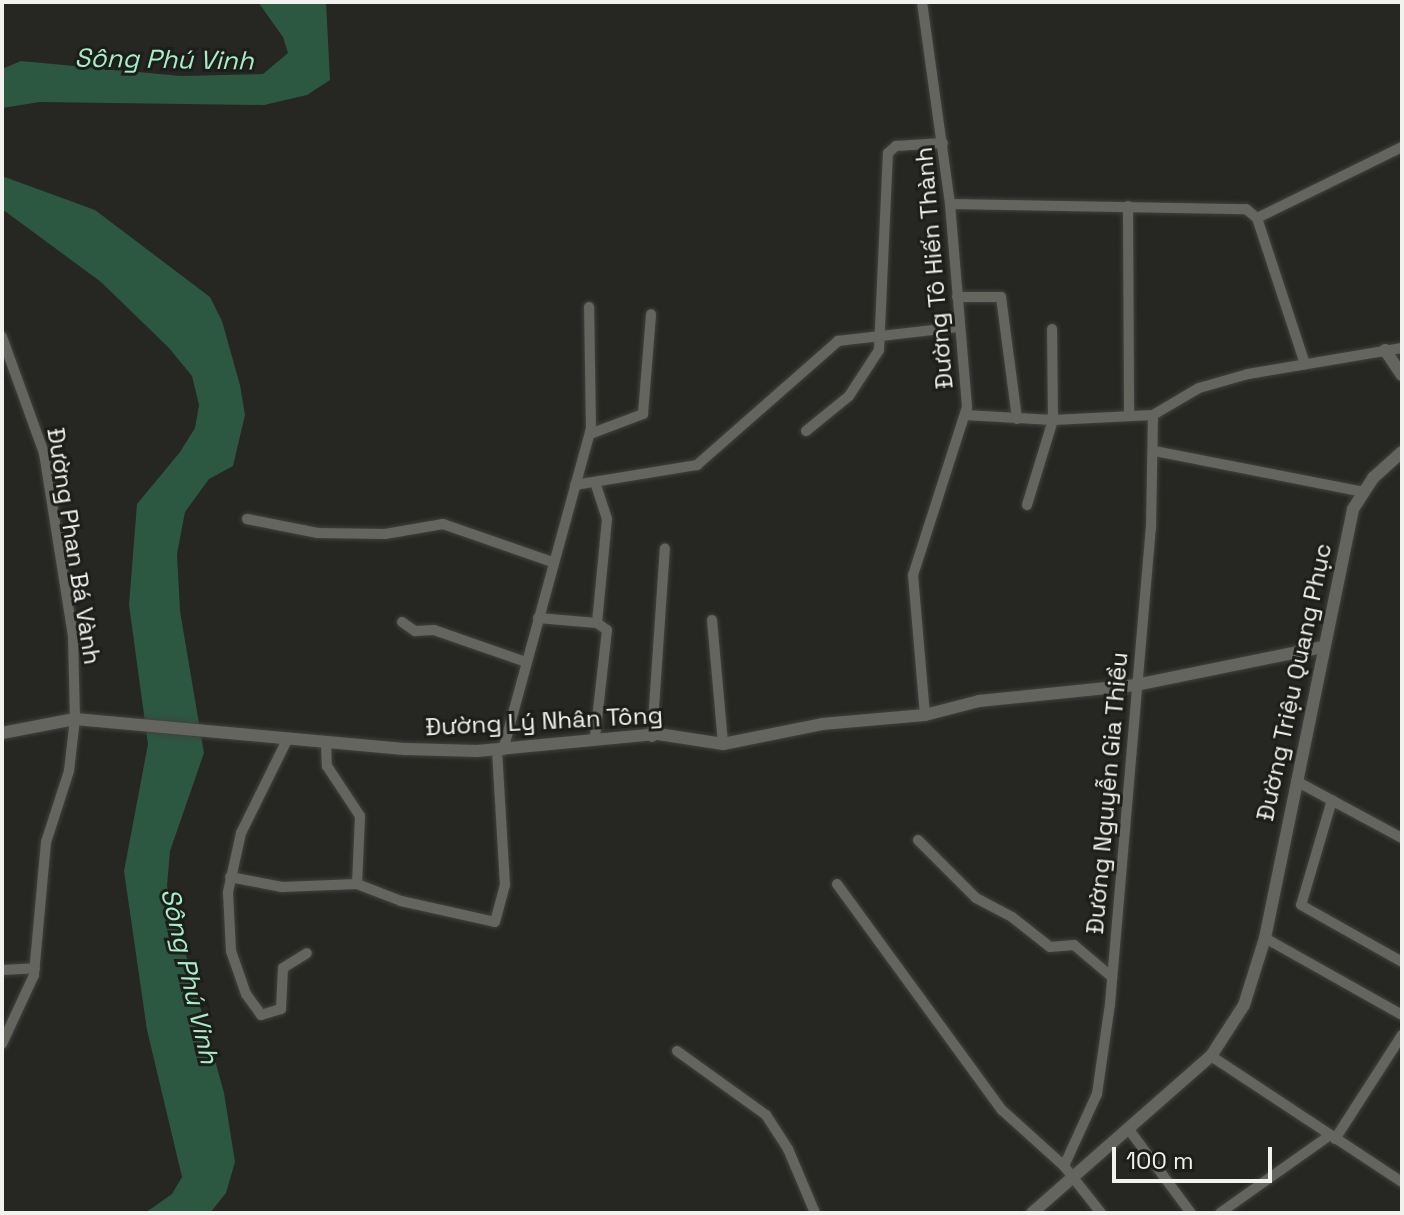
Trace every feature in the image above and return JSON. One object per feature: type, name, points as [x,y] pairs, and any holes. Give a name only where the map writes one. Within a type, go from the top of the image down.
[{"type":"street","name":"Đường Tô Hiến Thành","points":[[922,2],[950,204],[965,415],[913,575],[925,715]]},
{"type":"street","points":[[806,431],[849,396],[870,366],[883,334],[888,153],[896,146],[943,143]]},
{"type":"street","points":[[1257,218],[1402,147]]},
{"type":"street","points":[[950,204],[1246,209],[1257,218],[1305,364]]},
{"type":"street","points":[[1128,206],[1129,416]]},
{"type":"street","points":[[957,297],[1001,297],[1017,419]]},
{"type":"street","points":[[230,877],[282,887],[357,884],[401,901],[495,922],[505,885],[500,750],[590,434],[589,307]]},
{"type":"street","points":[[590,434],[643,414],[651,314]]},
{"type":"street","points":[[575,485],[697,465],[833,344],[883,334],[959,327]]},
{"type":"street","points":[[1027,505],[1053,420],[1052,329]]},
{"type":"street","name":"Đường Phan Bá Vành","points":[[2,337],[44,453],[73,637],[75,719],[69,771],[46,842],[35,968],[2,1044]]},
{"type":"street","points":[[965,415],[1053,420],[1153,415],[1199,388],[1305,364],[1402,348]]},
{"type":"street","points":[[1385,350],[1402,375]]},
{"type":"street","name":"Đường Nguyễn Gia Thiều","points":[[1064,1166],[1097,1094],[1112,977],[1155,451],[1153,415]]},
{"type":"street","points":[[1155,451],[1364,492]]},
{"type":"street","name":"Đường Triệu Quang Phục","points":[[1032,1213],[1130,1131],[1211,1056],[1244,1005],[1265,938],[1322,647],[1353,509],[1364,492],[1402,452]]},
{"type":"street","points":[[595,482],[607,519],[597,623]]},
{"type":"street","points":[[247,519],[318,533],[385,534],[443,524],[552,562]]},
{"type":"street","points":[[652,737],[665,548]]},
{"type":"street","points":[[538,618],[597,623],[608,635],[595,737]]},
{"type":"street","points":[[712,620],[723,744]]},
{"type":"street","points":[[402,622],[415,631],[444,632],[526,662]]},
{"type":"street","name":"Đường Lý Nhân Tông","points":[[2,733],[75,719],[287,740],[500,750],[595,737],[652,737],[723,744],[822,724],[925,715],[979,701],[1136,685],[1322,647]]},
{"type":"street","points":[[287,740],[241,833],[230,877],[231,951],[246,994],[261,1015],[281,1009],[283,968],[307,953]]},
{"type":"street","points":[[326,742],[327,766],[360,816],[357,884]]},
{"type":"street","points":[[1296,781],[1402,838]]},
{"type":"street","points":[[1332,800],[1301,905],[1402,962]]},
{"type":"street","points":[[918,840],[976,898],[1012,917],[1050,947],[1074,945],[1112,977]]},
{"type":"street","points":[[837,884],[1002,1110],[1064,1166],[1101,1213]]},
{"type":"street","points":[[1265,938],[1402,1015]]},
{"type":"street","points":[[2,970],[35,968]]},
{"type":"street","points":[[1220,1213],[1332,1137],[1402,1035]]},
{"type":"street","points":[[677,1051],[766,1115],[788,1149],[815,1213]]},
{"type":"street","points":[[1211,1056],[1402,1182]]},
{"type":"street","points":[[1130,1131],[1191,1213]]},
{"type":"water","points":[[258,2],[326,2],[330,80],[307,95],[264,105],[40,102],[2,108],[2,69],[21,61],[181,76],[263,74],[288,53],[283,37]]},
{"type":"water","name":"Sông Phú Vinh","points":[[2,176],[95,210],[210,297],[222,321],[240,385],[245,415],[233,466],[209,479],[185,512],[177,554],[180,611],[204,753],[170,851],[167,886],[224,1093],[235,1162],[226,1193],[210,1213],[145,1213],[172,1194],[182,1177],[147,1030],[124,871],[148,744],[129,605],[137,504],[180,452],[195,428],[199,405],[192,376],[169,348],[101,282],[2,209]]}]
